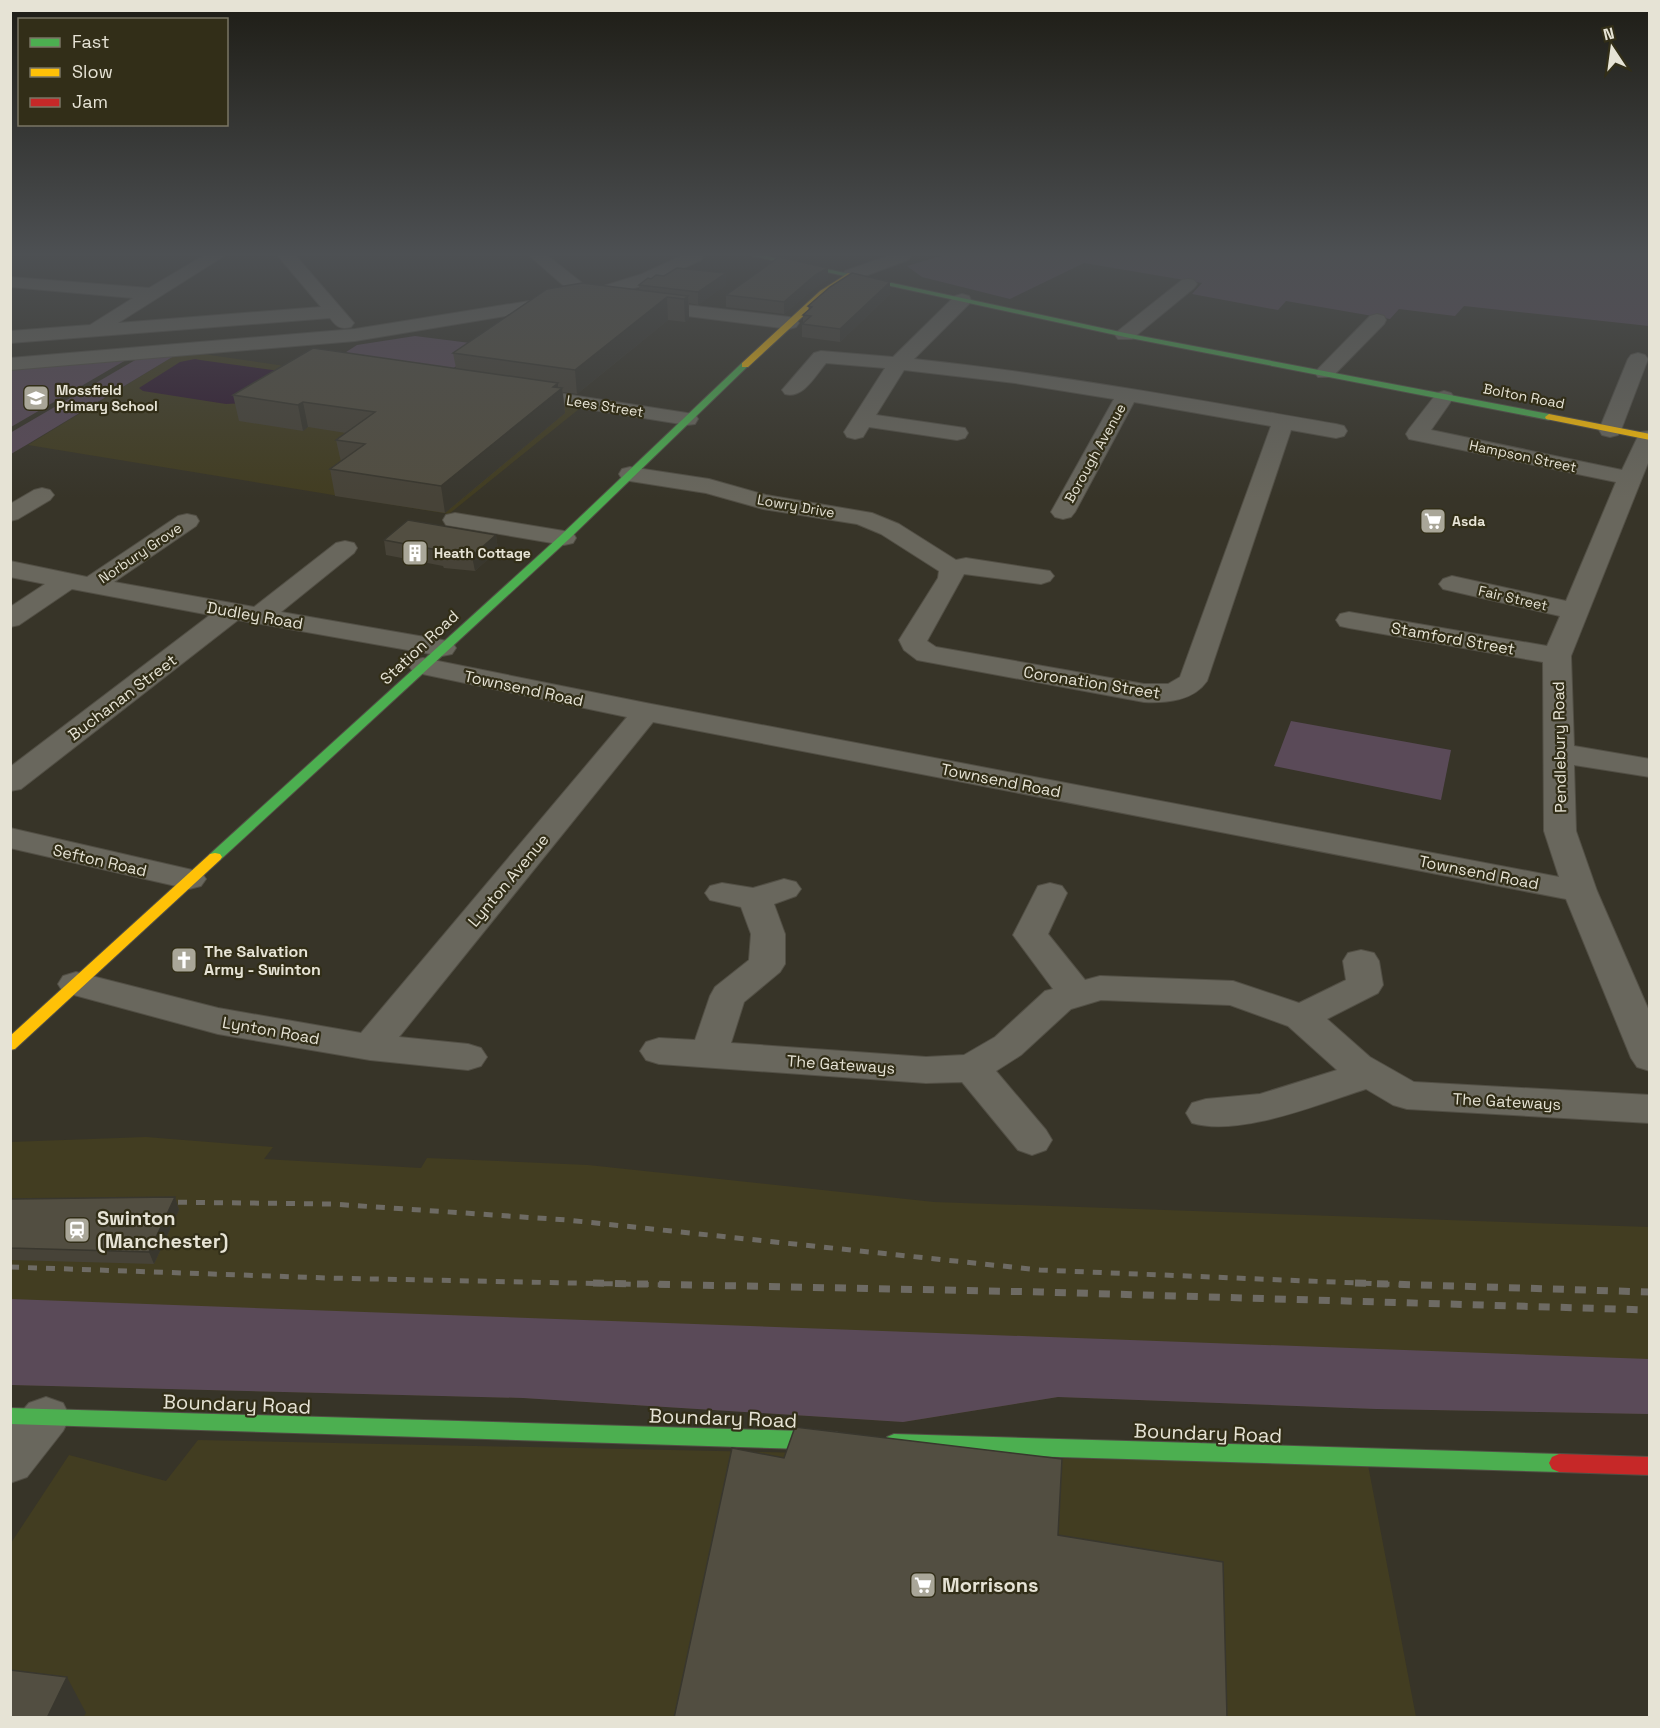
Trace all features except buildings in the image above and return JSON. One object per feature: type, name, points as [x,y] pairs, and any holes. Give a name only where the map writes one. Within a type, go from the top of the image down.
[{"type":"main road","name":"Station Road","points":[[10,1045],[564,538],[775,337]]},
{"type":"main road","name":"Bolton Road","points":[[1134,337],[1649,437]]},
{"type":"main road","name":"Boundary Road","points":[[28,1417],[855,1442]]},
{"type":"main road","name":"Boundary Road","points":[[879,1443],[1650,1466]]},
{"type":"street","points":[[46,361],[83,337]]},
{"type":"street","points":[[10,364],[337,337]]},
{"type":"street","points":[[925,337],[899,362],[860,426],[957,433]]},
{"type":"street","points":[[1324,373],[1360,337]]},
{"type":"street","points":[[243,345],[245,351],[251,354],[284,360]]},
{"type":"street","points":[[792,390],[821,357],[899,362],[984,372],[1336,431]]},
{"type":"street","points":[[1610,430],[1638,359]]},
{"type":"street","name":"Lees Street","points":[[505,391],[687,419]]},
{"type":"street","name":"Borough Avenue","points":[[1063,512],[1127,395]]},
{"type":"street","name":"Hampson Street","points":[[1444,397],[1418,434],[1629,478]]},
{"type":"street","name":"Coronation Street","points":[[952,568],[951,578],[913,640],[914,645],[927,654],[1144,693],[1168,694],[1183,690],[1193,681],[1283,422]]},
{"type":"street","name":"Pendlebury Road","points":[[1649,437],[1629,478],[1557,656],[1560,831],[1580,891],[1650,1058]]},
{"type":"street","name":"Lowry Drive","points":[[630,474],[709,486],[763,502],[863,518],[890,528],[952,568]]},
{"type":"street","points":[[10,514],[42,495]]},
{"type":"street","points":[[455,520],[564,538]]},
{"type":"street","name":"Norbury Grove","points":[[10,619],[188,521]]},
{"type":"street","name":"Buchanan Street","points":[[10,782],[246,614],[345,548]]},
{"type":"street","points":[[952,568],[966,566],[1041,576]]},
{"type":"street","name":"Dudley Road","points":[[10,569],[246,614],[433,657]]},
{"type":"street","name":"Fair Street","points":[[1452,584],[1574,611]]},
{"type":"street","name":"Stamford Street","points":[[1349,621],[1557,656]]},
{"type":"street","name":"Townsend Road","points":[[433,657],[646,712],[1580,891]]},
{"type":"street","name":"Lynton Avenue","points":[[370,1047],[646,712]]},
{"type":"street","points":[[1559,753],[1650,768]]},
{"type":"street","name":"Sefton Road","points":[[10,838],[189,879]]},
{"type":"street","points":[[1050,893],[1030,935],[1077,995]]},
{"type":"street","points":[[709,1054],[728,996],[767,963],[768,934],[754,894]]},
{"type":"street","points":[[1301,1017],[1365,985],[1361,961]]},
{"type":"street","name":"Lynton Road","points":[[76,984],[218,1021],[370,1047],[468,1056]]},
{"type":"street","name":"The Gateways","points":[[659,1051],[926,1070],[972,1068],[1008,1047],[1058,1000],[1100,988],[1233,993],[1301,1017],[1356,1066],[1407,1095],[1650,1109]]},
{"type":"street","points":[[972,1068],[1032,1140]]},
{"type":"street","points":[[1206,1113],[1260,1108],[1370,1074]]},
{"type":"street","points":[[10,1462],[28,1417]]},
{"type":"shaded area","points":[[420,337],[486,345],[448,372],[340,356],[357,345]]},
{"type":"shaded area","points":[[203,354],[579,409],[449,514],[28,445],[174,356]]},
{"type":"shaded area","points":[[174,356],[11,454],[10,433],[137,359]]},
{"type":"shaded area","points":[[195,359],[287,372],[245,403],[226,404],[143,391],[139,388],[180,362]]},
{"type":"shaded area","name":"Mossfield Primary School","points":[[126,360],[11,427],[11,369]]},
{"type":"shaded area","points":[[1291,721],[1451,750],[1441,800],[1274,766]]},
{"type":"shaded area","points":[[146,1137],[273,1147],[264,1159],[421,1168],[427,1158],[588,1165],[934,1202],[1649,1227],[1649,1414],[1376,1409],[1058,1397],[903,1422],[523,1398],[11,1385],[10,1142]]},
{"type":"shaded area","points":[[11,1299],[1649,1359],[1649,1414],[1376,1409],[1058,1397],[903,1422],[523,1398],[11,1385]]},
{"type":"shaded area","points":[[198,1440],[1368,1465],[1416,1717],[11,1718],[11,1543],[69,1455],[166,1481]]},
{"type":"railway","points":[[160,1202],[332,1204],[567,1220],[1040,1270],[1364,1283]]},
{"type":"railway","points":[[10,1267],[327,1278],[669,1285]]},
{"type":"railway","points":[[593,1283],[1042,1292],[1650,1310]]},
{"type":"railway","points":[[1355,1283],[1364,1283]]},
{"type":"railway","points":[[1364,1283],[1650,1292]]},
{"type":"railway","points":[[1364,1283],[1406,1285]]},
{"type":"traffic: fast","points":[[1133,337],[1549,417]]},
{"type":"traffic: fast","points":[[215,857],[564,538],[745,365]]},
{"type":"traffic: fast","points":[[10,1416],[836,1441]]},
{"type":"traffic: fast","points":[[894,1443],[1559,1463]]},
{"type":"traffic: slow","points":[[745,365],[776,337]]},
{"type":"traffic: slow","points":[[1549,417],[1650,437]]},
{"type":"traffic: slow","points":[[10,1045],[215,857]]},
{"type":"traffic: jam","points":[[1559,1463],[1650,1466]]},
{"type":"place","name":"Mossfield Primary School","points":[[36,398]]},
{"type":"place","name":"Asda","points":[[1433,521]]},
{"type":"place","name":"Heath Cottage","points":[[415,553]]},
{"type":"place","name":"The Salvation Army - Swinton","points":[[184,960]]},
{"type":"place","name":"Swinton (Manchester)","points":[[77,1230]]},
{"type":"place","name":"Morrisons","points":[[923,1585]]}]
